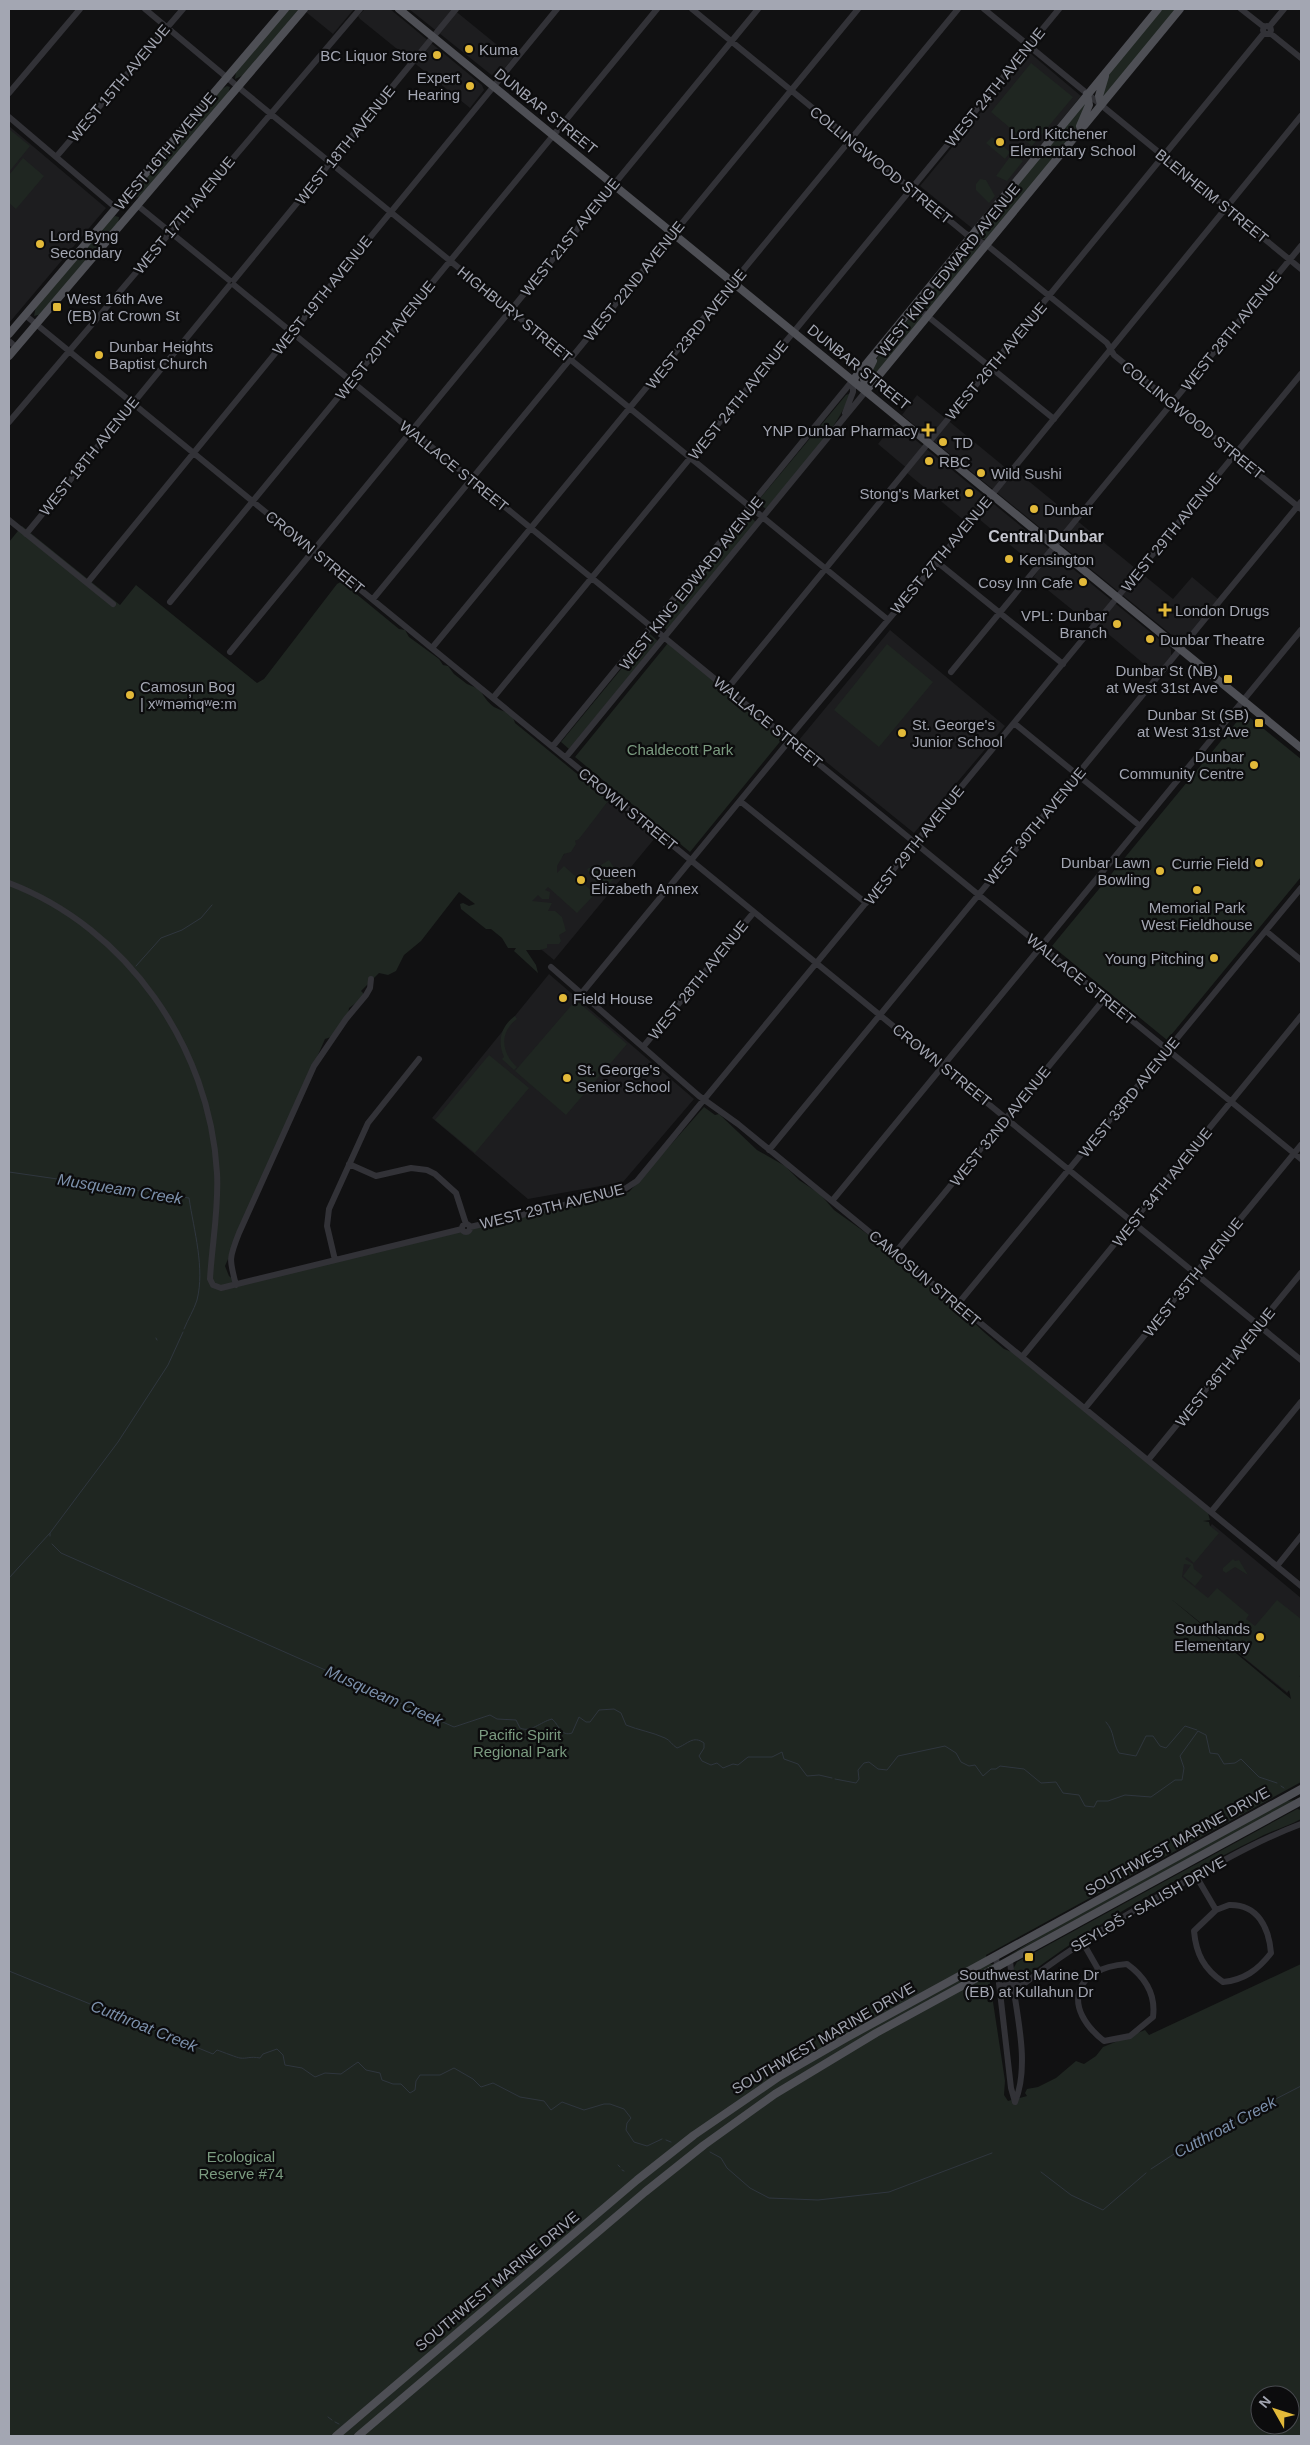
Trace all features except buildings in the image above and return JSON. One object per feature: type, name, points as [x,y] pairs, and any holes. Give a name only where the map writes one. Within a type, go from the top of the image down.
[{"type":"main road","name":"WEST 16TH AVENUE","points":[[9,334],[285,9]]},
{"type":"main road","name":"WEST 16TH AVENUE","points":[[9,356],[304,9]]},
{"type":"main road","name":"DUNBAR STREET","points":[[399,9],[1301,748]]},
{"type":"main road","name":"WEST KING EDWARD AVENUE","points":[[853,380],[1158,9]]},
{"type":"main road","name":"WEST KING EDWARD AVENUE","points":[[866,391],[1180,9]]},
{"type":"main road","points":[[1101,105],[1099,93],[1109,68]]},
{"type":"main road","points":[[1072,140],[1089,106],[1087,94]]},
{"type":"main road","points":[[866,391],[864,379],[874,360],[873,356]]},
{"type":"main road","name":"SOUTHWEST MARINE DRIVE","points":[[336,2436],[630,2186],[694,2135],[780,2076],[996,1956],[1300,1792]]},
{"type":"main road","name":"SOUTHWEST MARINE DRIVE","points":[[358,2436],[645,2192],[751,2111],[830,2059],[1301,1800]]},
{"type":"street","points":[[9,93],[80,9]]},
{"type":"street","name":"HIGHBURY STREET","points":[[145,9],[237,87],[887,619]]},
{"type":"street","name":"WEST 15TH AVENUE","points":[[56,158],[183,9]]},
{"type":"street","name":"WEST 17TH AVENUE","points":[[9,422],[360,9]]},
{"type":"street","name":"WEST 18TH AVENUE","points":[[26,534],[456,9]]},
{"type":"street","name":"WEST 19TH AVENUE","points":[[88,582],[557,9]]},
{"type":"street","name":"WEST 20TH AVENUE","points":[[170,602],[657,9]]},
{"type":"street","name":"COLLINGWOOD STREET","points":[[692,9],[970,237],[986,244],[1107,343],[1114,355],[1171,403],[1300,506]]},
{"type":"street","name":"WEST 21ST AVENUE","points":[[230,652],[758,9]]},
{"type":"street","name":"WEST 22ND AVENUE","points":[[373,599],[858,9]]},
{"type":"street","name":"WEST 23RD AVENUE","points":[[432,648],[958,9]]},
{"type":"street","name":"BLENHEIM STREET","points":[[984,9],[1301,269]]},
{"type":"street","name":"WEST 24TH AVENUE","points":[[493,698],[1059,9]]},
{"type":"street","points":[[1241,9],[1301,58]]},
{"type":"street","name":"WEST 26TH AVENUE","points":[[727,689],[1284,9]]},
{"type":"street","name":"WEST 27TH AVENUE","points":[[581,994],[740,801],[792,734],[937,562],[1301,116]]},
{"type":"street","points":[[9,117],[116,208]]},
{"type":"street","name":"WALLACE STREET","points":[[137,205],[1301,1159]]},
{"type":"street","name":"WEST 28TH AVENUE","points":[[951,672],[1301,246]]},
{"type":"street","points":[[915,306],[1054,419]]},
{"type":"street","name":"CROWN STREET","points":[[25,315],[1301,1360]]},
{"type":"street","points":[[9,341],[16,347]]},
{"type":"street","name":"WEST 29TH AVENUE","points":[[9,883],[54,905],[108,944],[141,979],[172,1024],[196,1074],[214,1143],[218,1200],[210,1279],[216,1287],[236,1285],[466,1226],[557,1207],[628,1188],[641,1176],[705,1100],[1301,374]]},
{"type":"street","points":[[837,427],[852,395],[853,380]]},
{"type":"street","name":"WEST KING EDWARD AVENUE","points":[[553,746],[853,380]]},
{"type":"street","name":"WEST KING EDWARD AVENUE","points":[[566,758],[866,391]]},
{"type":"street","name":"WEST 30TH AVENUE","points":[[769,1150],[1300,506]]},
{"type":"street","points":[[9,520],[113,604]]},
{"type":"street","points":[[937,562],[1063,664]]},
{"type":"street","points":[[832,1201],[1301,630]]},
{"type":"street","points":[[1014,723],[1140,826]]},
{"type":"street","points":[[740,801],[866,903]]},
{"type":"street","name":"WEST 33RD AVENUE","points":[[957,1305],[1301,888]]},
{"type":"street","name":"WEST 28TH AVENUE","points":[[643,1047],[754,912]]},
{"type":"street","points":[[1266,931],[1301,960]]},
{"type":"street","name":"CAMOSUN STREET","points":[[551,967],[705,1100],[832,1201],[1301,1586]]},
{"type":"street","points":[[236,1285],[230,1264],[230,1254],[238,1233],[314,1066],[346,1019],[366,995],[370,988],[371,979]]},
{"type":"street","name":"WEST 32ND AVENUE","points":[[895,1253],[1104,998]]},
{"type":"street","name":"WEST 34TH AVENUE","points":[[1022,1357],[1301,1016]]},
{"type":"street","points":[[335,1260],[327,1226],[327,1216],[368,1123],[419,1059]]},
{"type":"street","name":"WEST 35TH AVENUE","points":[[1085,1408],[1301,1144]]},
{"type":"street","points":[[349,1164],[376,1176],[411,1168],[427,1170],[456,1193],[466,1226]]},
{"type":"street","name":"WEST 36TH AVENUE","points":[[1148,1460],[1301,1273]]},
{"type":"street","points":[[1211,1512],[1301,1402]]},
{"type":"street","points":[[1276,1566],[1301,1536]]},
{"type":"street","name":"SEYLƏŠ - SALISH DRIVE","points":[[1000,1986],[1013,1984],[1021,1986],[1082,1941],[1267,1837],[1301,1824]]},
{"type":"street","points":[[1196,1876],[1216,1910]]},
{"type":"street","points":[[1229,1905],[1240,1905],[1252,1910],[1261,1918],[1270,1938],[1271,1953],[1261,1966],[1236,1981],[1223,1982],[1211,1974],[1197,1953],[1194,1931],[1216,1910],[1229,1905]]},
{"type":"street","points":[[1082,1941],[1098,1969]]},
{"type":"street","points":[[996,1956],[1011,2088],[1015,2102],[1020,2089],[1023,2069],[1010,1960]]},
{"type":"street","points":[[1127,1964],[1140,1973],[1147,1984],[1155,2002],[1153,2017],[1130,2036],[1104,2041],[1092,2032],[1080,2012],[1079,1987],[1098,1969],[1112,1965],[1127,1964]]},
{"type":"shaded area","points":[[309,9],[354,9],[333,34],[306,12]]},
{"type":"shaded area","points":[[365,9],[390,9],[482,85],[484,90],[470,108],[360,19],[358,16]]},
{"type":"shaded area","points":[[409,9],[453,9],[513,58],[498,76],[494,77]]},
{"type":"shaded area","name":"Lord Kitchener Elementary School","points":[[1030,53],[1081,96],[973,229],[920,186]]},
{"type":"shaded area","name":"Lord Byng Secondary","points":[[9,126],[106,208],[9,323]]},
{"type":"shaded area","points":[[917,395],[1012,473],[1015,470],[1173,599],[1192,577],[1218,599],[1183,641],[1179,641],[902,415]]},
{"type":"shaded area","points":[[896,424],[1171,649],[1171,656],[1156,674],[1094,622],[1091,625],[1033,578],[1039,569],[973,514],[966,522],[907,473],[909,470],[878,444],[893,425]]},
{"type":"shaded area","name":"St. George's Junior School","points":[[890,630],[1005,726],[914,833],[799,740]]},
{"type":"shaded area","name":"Queen Elizabeth Annex","points":[[609,800],[655,838],[554,960],[508,922]]},
{"type":"shaded area","name":"St. George's Senior School","points":[[549,974],[694,1099],[623,1182],[528,1199],[432,1118]]},
{"type":"shaded area","name":"Southlands Elementary","points":[[1212,1524],[1301,1598],[1301,1675],[1287,1693],[1159,1589]]},
{"type":"green space","points":[[288,9],[299,9],[244,75],[235,79],[236,71]]},
{"type":"green space","points":[[1161,9],[1177,9],[1104,98],[1100,95],[1106,77]]},
{"type":"green space","points":[[1031,63],[1073,97],[1032,146],[991,112]]},
{"type":"green space","points":[[227,86],[230,87],[228,94],[142,196],[134,198],[134,191],[218,91]]},
{"type":"green space","points":[[1084,103],[1087,105],[1079,125],[1068,141],[986,240],[975,236]]},
{"type":"green space","points":[[9,129],[30,146],[9,172]]},
{"type":"green space","points":[[992,137],[1010,152],[1005,159],[986,143]]},
{"type":"green space","points":[[1012,154],[1023,161],[1007,181],[996,176]]},
{"type":"green space","points":[[23,158],[44,176],[16,209],[9,203],[9,175]]},
{"type":"green space","points":[[980,179],[986,180],[995,196],[989,203],[976,190],[976,184]]},
{"type":"green space","points":[[115,216],[119,217],[118,224],[42,314],[34,316],[36,306],[109,220]]},
{"type":"green space","points":[[971,241],[982,246],[928,310],[921,302]]},
{"type":"green space","points":[[916,310],[923,316],[922,318],[876,375],[867,380],[877,358]]},
{"type":"green space","points":[[851,393],[824,440],[766,509],[757,502],[846,395]]},
{"type":"green space","points":[[748,515],[756,522],[667,630],[659,623]]},
{"type":"green space","name":"Pacific Spirit Regional Park","points":[[22,526],[120,605],[136,585],[257,683],[264,679],[337,584],[344,580],[349,588],[399,629],[405,630],[409,637],[439,659],[443,665],[448,666],[454,674],[467,684],[479,689],[494,707],[512,716],[515,723],[609,800],[579,839],[575,841],[576,844],[571,852],[564,854],[557,866],[557,873],[564,866],[595,894],[577,913],[548,887],[545,890],[550,892],[549,899],[542,899],[538,895],[532,901],[552,903],[548,911],[555,911],[562,917],[566,931],[559,935],[561,941],[559,944],[547,944],[547,948],[540,950],[526,950],[536,965],[538,973],[514,951],[516,948],[508,948],[502,938],[491,929],[486,929],[461,909],[460,904],[463,903],[469,906],[475,904],[459,892],[421,941],[404,955],[396,971],[388,975],[379,973],[361,991],[363,998],[349,1008],[348,1015],[331,1037],[325,1039],[225,1266],[229,1276],[239,1284],[629,1192],[704,1107],[715,1115],[719,1114],[757,1150],[785,1166],[799,1180],[820,1194],[834,1210],[884,1246],[895,1260],[946,1298],[955,1309],[958,1308],[1004,1349],[1015,1353],[1208,1513],[1210,1520],[1203,1521],[1209,1522],[1210,1526],[1219,1533],[1194,1563],[1187,1557],[1185,1559],[1193,1564],[1194,1569],[1203,1576],[1195,1586],[1183,1576],[1191,1565],[1184,1564],[1182,1577],[1208,1598],[1217,1588],[1249,1615],[1246,1619],[1255,1626],[1277,1600],[1301,1619],[1301,1674],[1299,1677],[1301,1676],[1301,1782],[986,1955],[987,1964],[994,1964],[988,1969],[1005,2081],[1004,2095],[1008,2101],[1027,2096],[1025,2093],[1027,2089],[1038,2087],[1056,2078],[1076,2061],[1084,2064],[1096,2056],[1103,2047],[1145,2030],[1149,2035],[1301,1964],[1301,2436],[9,2436],[9,542]],"holes":[[[1170,1598],[1287,1692],[1289,1690],[1291,1699]]]},
{"type":"green space","points":[[650,634],[658,641],[569,749],[561,742]]},
{"type":"green space","name":"Chaldecott Park","points":[[668,643],[783,738],[690,852],[575,757]]},
{"type":"green space","points":[[887,644],[933,682],[879,747],[834,710]]},
{"type":"green space","points":[[1244,713],[1301,759],[1301,877],[1167,1040],[1052,946]]},
{"type":"green space","points":[[609,860],[618,874],[602,892],[587,869],[594,866],[596,868]]},
{"type":"green space","points":[[576,1000],[627,1044],[566,1115],[515,1071]]},
{"type":"green space","points":[[515,1016],[517,1019],[507,1030],[504,1043],[508,1055],[517,1067],[514,1070],[502,1059],[504,1057],[501,1040],[506,1024]]},
{"type":"green space","points":[[489,1055],[529,1088],[475,1153],[435,1120]]},
{"type":"green space","points":[[1233,1559],[1235,1561],[1239,1560],[1248,1575],[1235,1567],[1226,1573],[1223,1571],[1223,1568]]},
{"type":"green space","points":[[1294,1800],[1005,1958],[1056,1926],[1286,1801]]},
{"type":"green space","points":[[1297,1809],[1301,1810],[1301,1819],[1261,1836],[1166,1886],[1107,1920],[1024,1978],[1015,1979],[1013,1969],[1017,1962]]},
{"type":"waterway","points":[[136,966],[161,938],[182,930],[201,918],[212,905]]},
{"type":"waterway","name":"Musqueam Creek","points":[[9,1172],[189,1198],[198,1249],[200,1275],[197,1300],[184,1329]]},
{"type":"waterway","name":"Musqueam Creek","points":[[50,1536],[50,1533],[118,1442],[168,1365],[183,1332]]},
{"type":"waterway","points":[[9,1578],[50,1533]]},
{"type":"waterway","name":"Musqueam Creek","points":[[52,1544],[61,1553],[454,1727],[490,1715],[497,1719],[516,1720],[520,1728],[524,1729],[532,1728],[552,1719],[563,1732],[568,1734],[572,1733],[579,1717],[586,1722],[590,1722],[599,1710],[614,1709],[621,1713],[626,1725],[665,1738],[677,1748],[694,1740],[704,1743],[704,1748],[699,1756],[702,1761],[711,1765],[717,1763],[723,1768],[733,1764],[738,1765],[748,1757],[772,1757],[782,1752],[784,1759],[798,1764],[807,1776],[819,1775],[832,1778]]},
{"type":"waterway","points":[[1106,1722],[1111,1730],[1119,1753],[1136,1756],[1146,1736],[1153,1736],[1160,1746],[1166,1748],[1185,1726],[1197,1730]]},
{"type":"waterway","name":"Musqueam Creek","points":[[835,1779],[856,1783],[859,1779],[858,1770],[864,1763],[869,1762],[878,1769],[887,1770],[898,1756],[945,1746],[956,1753],[961,1762],[969,1766],[975,1765],[983,1776],[991,1769],[996,1769],[1000,1766],[1024,1769],[1041,1783],[1056,1782],[1063,1793],[1079,1795],[1085,1806],[1094,1807],[1097,1801],[1108,1801],[1125,1795],[1151,1797],[1175,1780],[1182,1780],[1184,1768],[1180,1756],[1198,1731],[1206,1735],[1210,1753],[1218,1754],[1224,1764],[1235,1763],[1241,1759],[1259,1777],[1277,1783]]},
{"type":"waterway","name":"Cutthroat Creek","points":[[9,1971],[213,2054],[217,2050],[240,2058],[260,2058],[263,2054],[277,2049],[283,2055],[285,2065],[302,2068],[315,2077],[325,2073],[341,2074],[358,2062],[366,2070],[380,2073],[382,2080],[393,2084],[401,2084],[410,2093],[415,2090],[416,2081],[420,2075],[440,2075],[454,2068],[473,2079],[481,2087],[493,2083],[520,2097],[544,2101],[551,2110],[562,2102],[584,2110],[610,2104],[624,2109],[631,2118],[627,2123],[626,2130],[634,2142],[647,2146],[662,2139]]},
{"type":"waterway","name":"Cutthroat Creek","points":[[1151,2169],[1194,2141],[1301,2086]]},
{"type":"waterway","name":"Cutthroat Creek","points":[[666,2140],[671,2142]]},
{"type":"waterway","name":"Cutthroat Creek","points":[[710,2152],[721,2158],[727,2168],[750,2188],[769,2198],[818,2200],[889,2192],[992,2153]]},
{"type":"waterway","name":"Cutthroat Creek","points":[[1041,2172],[1071,2195],[1103,2210],[1146,2173]]},
{"type":"waterway","points":[[328,2417],[332,2420]]},
{"type":"waterway","points":[[335,2422],[339,2424]]},
{"type":"place","name":"Kuma","points":[[469,49]]},
{"type":"place","name":"BC Liquor Store","points":[[437,55]]},
{"type":"place","name":"Expert Hearing","points":[[470,86]]},
{"type":"place","name":"Lord Kitchener Elementary School","points":[[1000,142]]},
{"type":"place","name":"Lord Byng Secondary","points":[[40,244]]},
{"type":"place","name":"West 16th Ave (EB) at Crown St","points":[[57,307]]},
{"type":"place","name":"Dunbar Heights Baptist Church","points":[[99,355]]},
{"type":"place","name":"YNP Dunbar Pharmacy","points":[[928,430]]},
{"type":"place","name":"TD","points":[[943,442]]},
{"type":"place","name":"RBC","points":[[929,461]]},
{"type":"place","name":"Wild Sushi","points":[[981,473]]},
{"type":"place","name":"Stong's Market","points":[[969,493]]},
{"type":"place","name":"Dunbar","points":[[1034,509]]},
{"type":"place","name":"Kensington","points":[[1009,559]]},
{"type":"place","name":"Cosy Inn Cafe","points":[[1083,582]]},
{"type":"place","name":"London Drugs","points":[[1165,610]]},
{"type":"place","name":"VPL: Dunbar Branch","points":[[1117,624]]},
{"type":"place","name":"Dunbar Theatre","points":[[1150,639]]},
{"type":"place","name":"Dunbar St (NB) at West 31st Ave","points":[[1228,679]]},
{"type":"place","name":"Camosun Bog | xʷməm̓qʷe:m","points":[[130,695]]},
{"type":"place","name":"Dunbar St (SB) at West 31st Ave","points":[[1259,723]]},
{"type":"place","name":"St. George's Junior School","points":[[902,733]]},
{"type":"place","name":"Dunbar Community Centre","points":[[1254,765]]},
{"type":"place","name":"Currie Field","points":[[1259,863]]},
{"type":"place","name":"Dunbar Lawn Bowling","points":[[1160,871]]},
{"type":"place","name":"Queen Elizabeth Annex","points":[[581,880]]},
{"type":"place","name":"Memorial Park West Fieldhouse","points":[[1197,890]]},
{"type":"place","name":"Young Pitching","points":[[1214,958]]},
{"type":"place","name":"Field House","points":[[563,998]]},
{"type":"place","name":"St. George's Senior School","points":[[567,1078]]},
{"type":"place","name":"Southlands Elementary","points":[[1260,1637]]},
{"type":"place","name":"Southwest Marine Dr (EB) at Kullahun Dr","points":[[1029,1957]]},
{"type":"district","name":"Central Dunbar","points":[[1046,536]]},
{"type":"park label","name":"Ecological Reserve #74","points":[[241,2164]]}]
